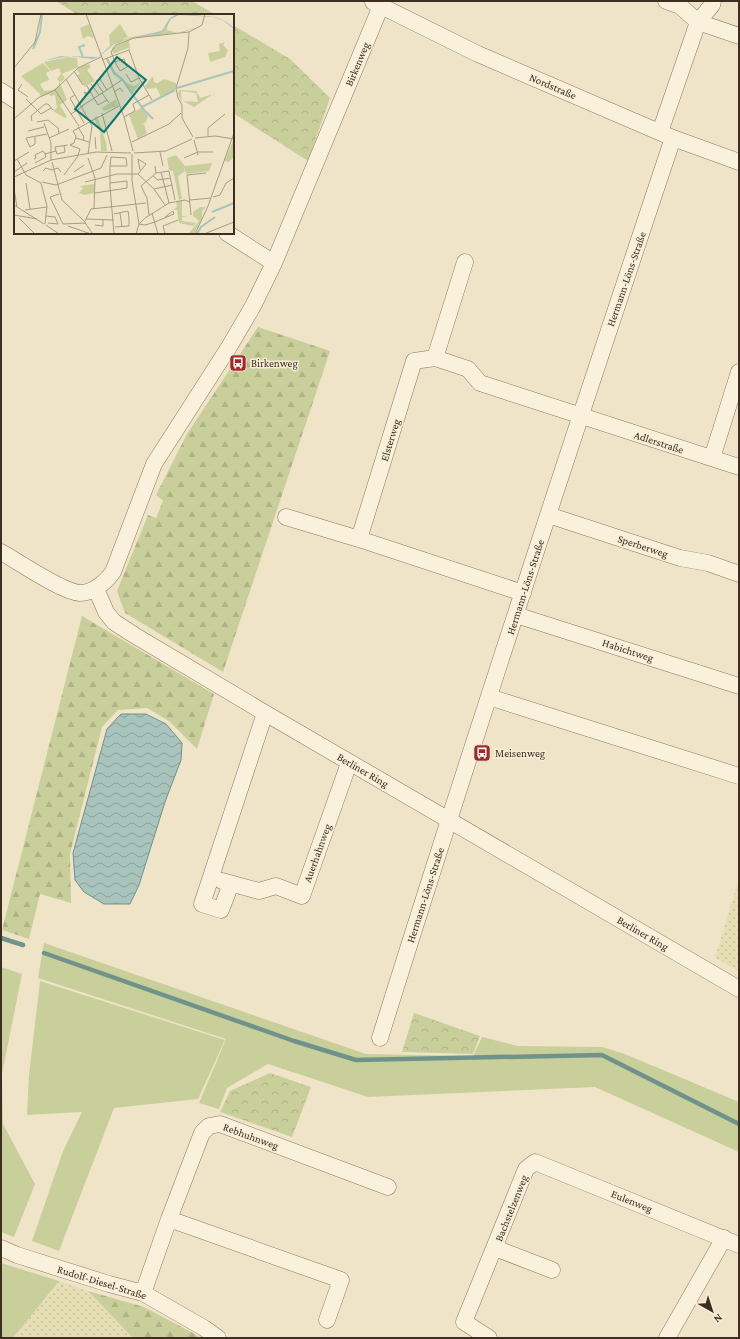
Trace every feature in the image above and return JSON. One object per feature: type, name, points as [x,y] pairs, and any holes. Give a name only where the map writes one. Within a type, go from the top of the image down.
[{"type":"street","points":[[666,1],[680,6],[698,22],[739,36]]},
{"type":"street","name":"Hermann-Löns-Straße","points":[[380,1038],[449,819],[580,417],[666,135],[698,22],[712,5],[713,1]]},
{"type":"street","name":"Nordstraße","points":[[378,3],[478,54],[666,135],[739,162]]},
{"type":"street","name":"Birkenweg","points":[[96,588],[107,581],[113,572],[154,464],[229,347],[253,306],[274,263],[378,3]]},
{"type":"street","points":[[1,91],[14,99]]},
{"type":"street","points":[[229,234],[274,263]]},
{"type":"street","points":[[435,358],[465,262]]},
{"type":"street","name":"Elsterweg","points":[[359,539],[414,361],[435,358],[468,369],[480,383],[580,417]]},
{"type":"street","points":[[712,458],[736,390],[739,372]]},
{"type":"street","name":"Adlerstraße","points":[[580,417],[739,467]]},
{"type":"street","name":"Sperberweg","points":[[548,515],[680,558],[708,563],[739,574]]},
{"type":"street","points":[[286,518],[359,539],[523,593]]},
{"type":"street","points":[[1,552],[64,589],[81,593],[96,588]]},
{"type":"street","name":"Berliner Ring","points":[[96,588],[106,612],[114,622],[134,636],[739,989]]},
{"type":"street","name":"Habichtweg","points":[[516,615],[739,686]]},
{"type":"street","points":[[489,697],[739,776]]},
{"type":"street","points":[[231,884],[222,910],[202,904],[265,713]]},
{"type":"street","name":"Auerhahnweg","points":[[211,877],[259,891],[276,886],[302,896],[350,762]]},
{"type":"street","name":"Rebhuhnweg","points":[[144,1293],[169,1219],[202,1133],[209,1126],[220,1124],[388,1187]]},
{"type":"street","name":"Eulenweg","points":[[526,1169],[536,1162],[739,1245]]},
{"type":"street","name":"Bachstelzenweg","points":[[489,1338],[464,1322],[526,1169]]},
{"type":"street","points":[[169,1219],[341,1280],[327,1320]]},
{"type":"street","points":[[667,1338],[724,1238]]},
{"type":"street","name":"Rudolf-Diesel-Straße","points":[[1,1248],[17,1255],[109,1284],[144,1293],[204,1328],[218,1338]]},
{"type":"street","name":"Bachstelzenweg","points":[[495,1248],[552,1270]]},
{"type":"shaded area","points":[[739,878],[739,971],[715,958]]},
{"type":"shaded area","points":[[59,1281],[88,1291],[133,1338],[13,1338]]},
{"type":"green space","points":[[56,1],[192,1],[214,14],[76,14]]},
{"type":"green space","points":[[234,26],[290,59],[330,98],[308,161],[234,114]]},
{"type":"green space","points":[[258,327],[330,351],[223,672],[125,613],[117,591],[148,515],[156,518],[163,501],[156,495],[187,434]]},
{"type":"green space","points":[[82,616],[214,694],[197,749],[169,721],[147,708],[118,710],[102,727],[70,854],[71,903],[40,894],[29,939],[2,930]]},
{"type":"green space","points":[[44,943],[366,1054],[473,1056],[482,1037],[518,1046],[602,1047],[625,1054],[739,1102],[739,1152],[595,1087],[368,1097],[268,1064],[227,1088],[219,1109],[199,1103],[226,1039],[38,978]]},
{"type":"green space","points":[[1,967],[22,974],[2,1074],[3,1124],[35,1184],[14,1237],[1,1232]]},
{"type":"green space","points":[[40,981],[225,1040],[198,1099],[114,1108],[59,1251],[32,1241],[63,1151],[82,1112],[27,1115],[29,1075]]},
{"type":"green space","points":[[414,1013],[480,1036],[473,1054],[402,1052]]},
{"type":"green space","points":[[270,1073],[311,1087],[292,1137],[220,1112],[230,1091]]},
{"type":"green space","points":[[1,1263],[59,1281],[13,1338],[1,1338]]},
{"type":"green space","points":[[88,1291],[144,1307],[200,1338],[133,1338]]},
{"type":"water","points":[[121,714],[146,714],[166,724],[182,743],[181,760],[165,802],[139,885],[130,904],[104,904],[84,892],[75,880],[73,853],[107,729]]},
{"type":"waterway","points":[[1,938],[23,945]]},
{"type":"waterway","points":[[44,953],[294,1041],[356,1060],[602,1055],[739,1124]]},
{"type":"place","name":"Birkenweg","points":[[238,363]]},
{"type":"place","name":"Meisenweg","points":[[482,753]]}]
